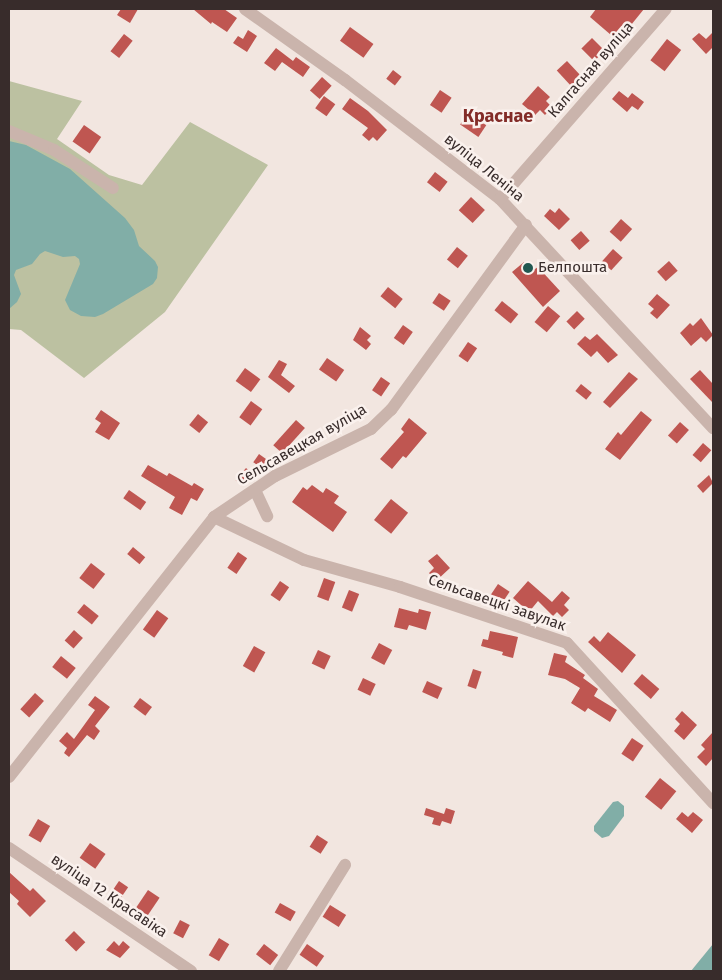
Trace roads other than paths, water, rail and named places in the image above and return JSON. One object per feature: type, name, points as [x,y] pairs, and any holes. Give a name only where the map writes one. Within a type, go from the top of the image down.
[{"type":"street","name":"вуліца Леніна","points":[[245,9],[345,80],[500,199],[713,428]]},
{"type":"street","name":"Калгасная вуліца","points":[[500,199],[666,9]]},
{"type":"street","points":[[9,131],[62,154],[113,188]]},
{"type":"street","name":"Сельсавецкая вуліца","points":[[9,777],[214,517],[275,476],[371,429],[391,410],[526,225]]},
{"type":"street","points":[[255,490],[267,516]]},
{"type":"street","name":"Сельсавецкі завулак","points":[[214,517],[304,560],[400,588],[566,643],[713,803]]},
{"type":"street","name":"вуліца 12 Красавіка","points":[[9,848],[191,971]]},
{"type":"street","points":[[279,971],[345,865]]},
{"type":"water","points":[[9,141],[26,145],[70,169],[125,218],[134,230],[139,246],[155,261],[158,267],[157,278],[153,284],[103,314],[95,317],[81,316],[70,310],[65,300],[80,264],[79,259],[75,256],[63,257],[45,251],[32,264],[16,270],[14,275],[21,294],[17,302],[9,309]]},
{"type":"water","points":[[618,801],[624,806],[624,816],[609,836],[602,838],[594,831],[594,826],[613,802]]},
{"type":"water","points":[[713,944],[713,971],[691,971]]},
{"type":"place","name":"Белпошта","points":[[528,268]]},
{"type":"district","name":"Краснае","points":[[498,116]]}]
